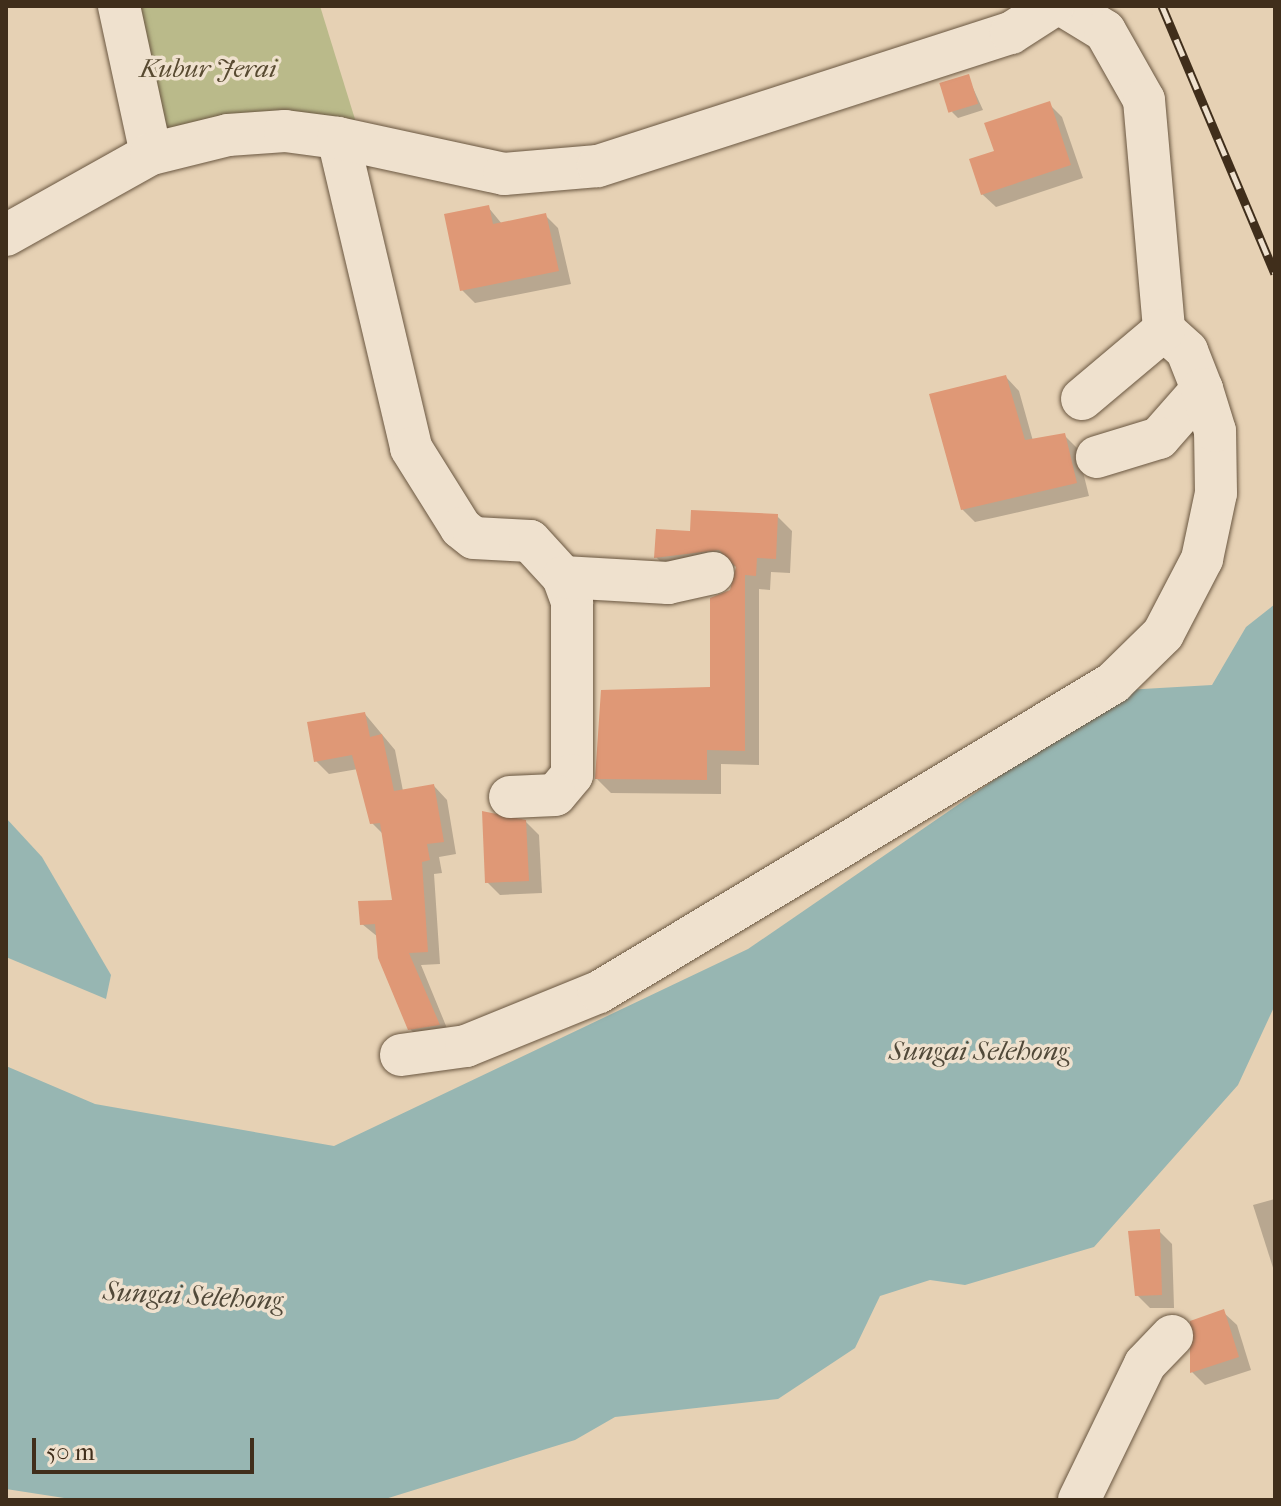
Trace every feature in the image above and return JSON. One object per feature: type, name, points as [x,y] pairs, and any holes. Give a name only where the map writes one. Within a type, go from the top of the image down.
[{"type":"street","points":[[119,6],[151,154]]},
{"type":"street","points":[[6,235],[151,154],[228,135],[285,131],[338,138],[504,174],[598,166],[1011,33],[1053,6]]},
{"type":"street","points":[[401,1055],[466,1046],[599,992],[1113,683],[1163,634],[1202,559],[1216,493],[1215,431],[1187,351],[1164,330],[1144,100],[1105,31],[1064,6]]},
{"type":"street","points":[[338,138],[411,448],[461,528],[474,538],[530,541],[563,577],[572,602],[572,775],[555,795],[510,797]]},
{"type":"street","points":[[1082,399],[1164,330]]},
{"type":"street","points":[[1097,457],[1159,438],[1202,389]]},
{"type":"street","points":[[563,577],[668,583],[713,573]]},
{"type":"street","points":[[1079,1500],[1145,1364],[1172,1336]]},
{"type":"green space","name":"Kubur Jerai","points":[[129,6],[320,6],[358,129],[160,140]]},
{"type":"water","name":"Sungai Selehong","points":[[1275,604],[1275,1005],[1238,1085],[1094,1247],[965,1285],[930,1280],[880,1296],[855,1348],[778,1399],[615,1417],[575,1440],[382,1500],[77,1500],[6,1489],[6,1066],[95,1104],[334,1146],[748,949],[1125,690],[1212,685],[1246,627]]},
{"type":"water","points":[[6,818],[42,857],[111,975],[106,999],[6,957]]},
{"type":"building","points":[[969,74],[978,104],[948,113],[939,83]]},
{"type":"building","points":[[1050,101],[1071,165],[981,195],[969,159],[994,151],[984,123]]},
{"type":"building","points":[[489,205],[493,224],[546,213],[559,271],[460,291],[444,214]]},
{"type":"building","points":[[1006,375],[1025,440],[1065,433],[1077,483],[961,510],[929,394]]},
{"type":"building","points":[[691,510],[778,514],[776,559],[757,558],[756,576],[745,575],[745,751],[707,750],[707,780],[595,779],[601,690],[710,687],[710,598],[730,590],[736,567],[719,550],[654,558],[656,529],[690,531]]},
{"type":"building","points":[[365,712],[370,737],[382,734],[394,791],[434,784],[444,842],[427,844],[430,860],[422,862],[428,952],[409,953],[440,1025],[408,1030],[378,958],[375,924],[360,925],[358,901],[392,900],[380,823],[370,824],[352,755],[314,762],[307,722]]},
{"type":"building","points":[[482,811],[526,820],[529,881],[485,883]]},
{"type":"building","points":[[1160,1229],[1162,1295],[1135,1296],[1128,1231]]},
{"type":"building","points":[[1224,1309],[1239,1357],[1190,1373],[1190,1321]]},
{"type":"railway","points":[[1162,6],[1275,273]]}]
